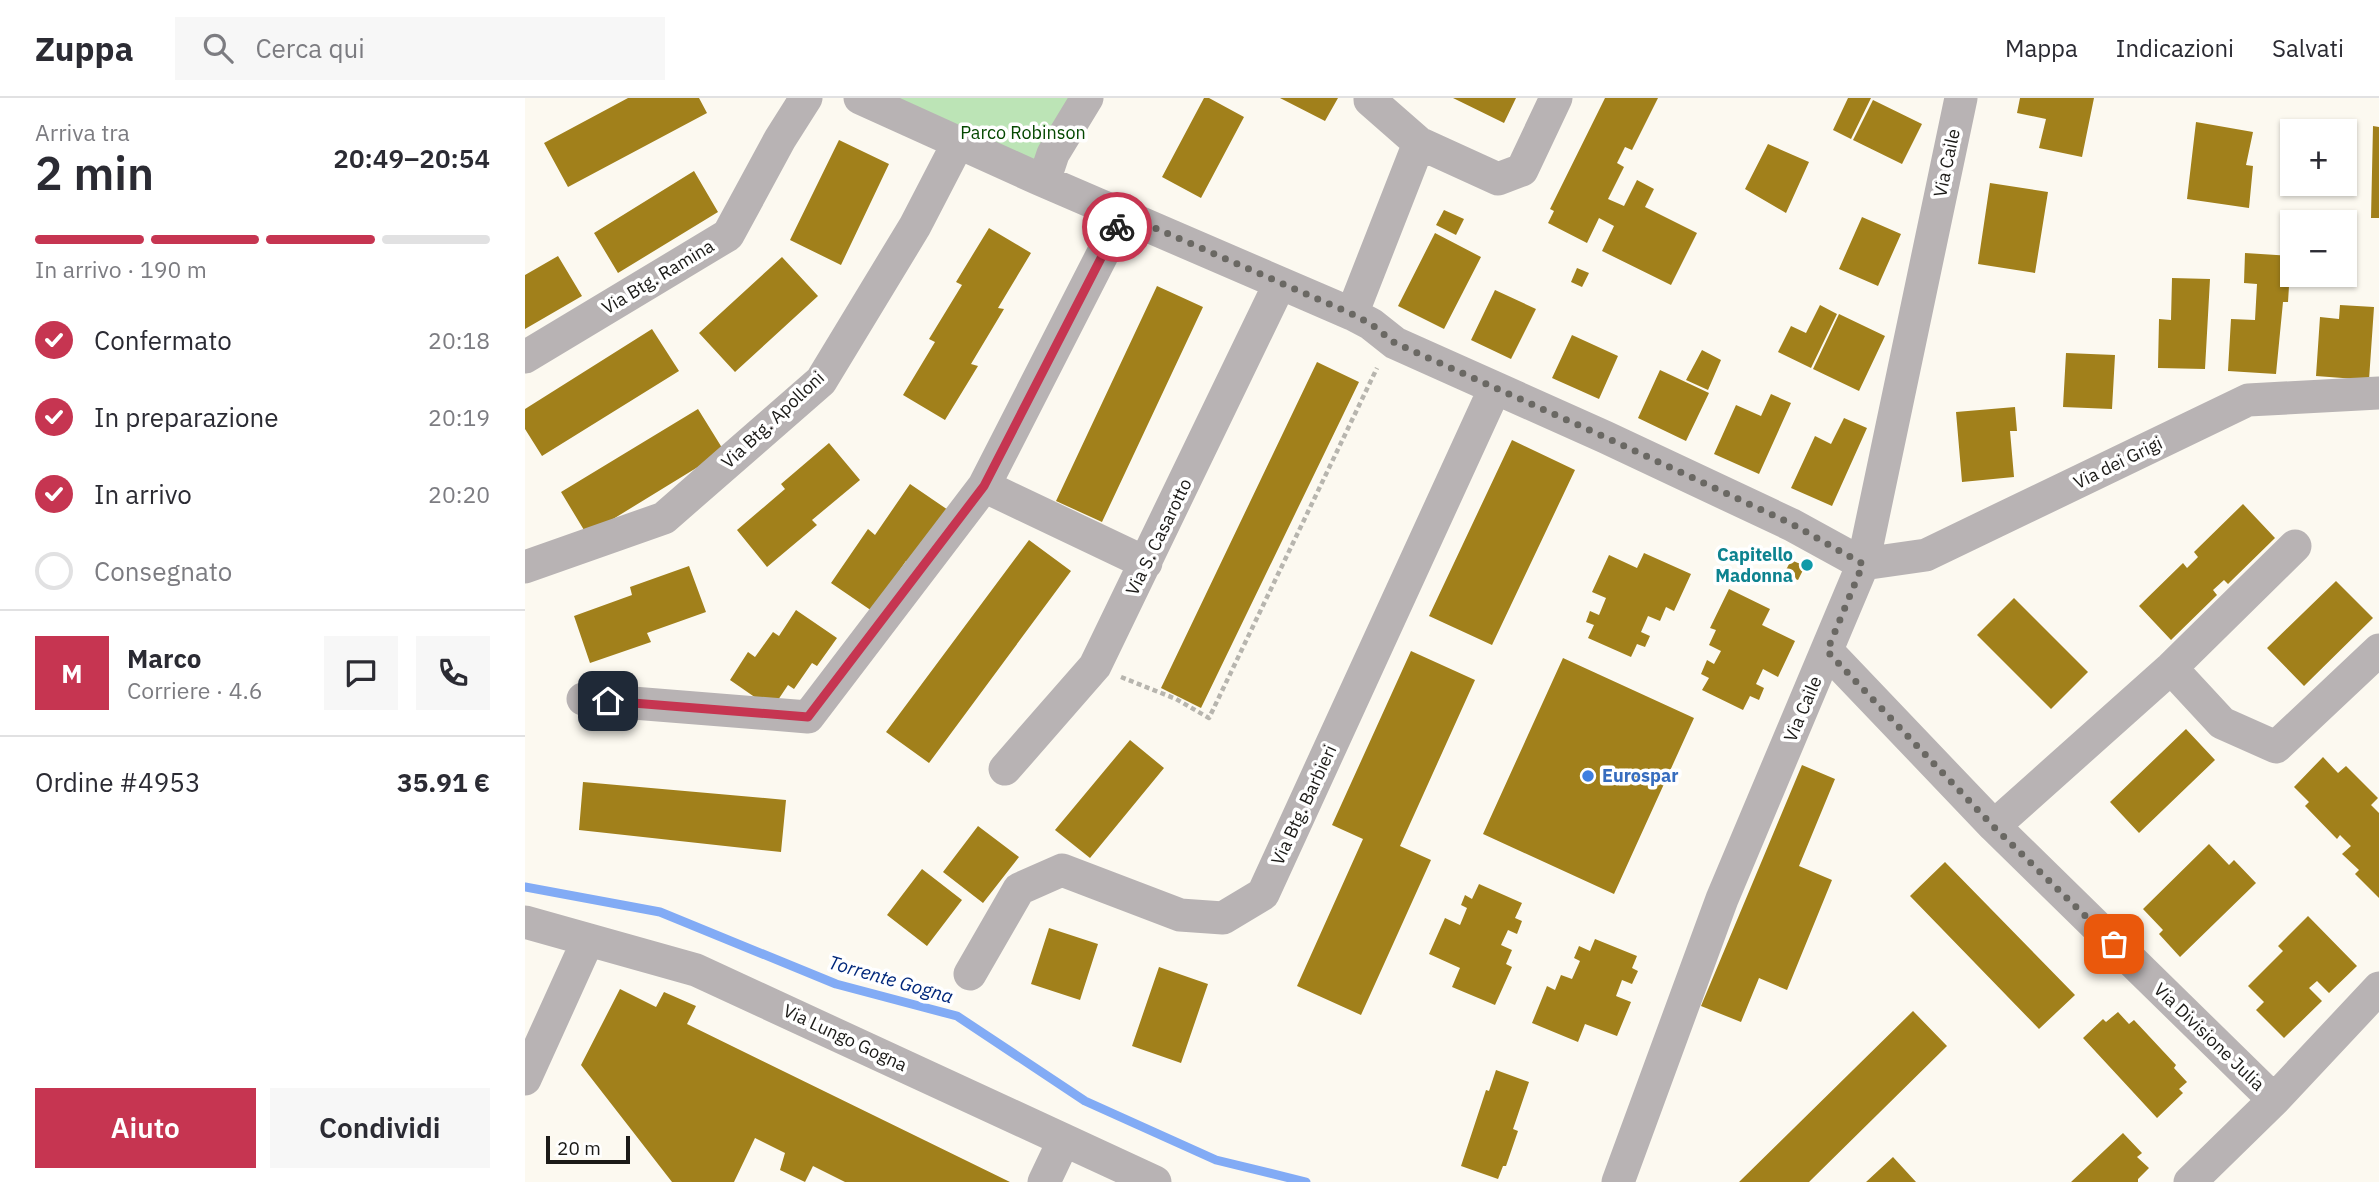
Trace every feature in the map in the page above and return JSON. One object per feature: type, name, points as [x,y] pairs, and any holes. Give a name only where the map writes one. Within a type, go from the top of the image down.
[{"type":"street","name":"Via Btg. Ramina","points":[[525,357],[728,234],[780,139],[806,98]]},
{"type":"street","points":[[860,98],[1352,314],[1371,324],[1395,343],[1796,526],[1863,564]]},
{"type":"street","points":[[1044,181],[1053,155],[1087,98]]},
{"type":"street","points":[[1370,98],[1419,143],[1498,179],[1522,170],[1556,98]]},
{"type":"street","name":"Via Caile","points":[[1618,1182],[1722,900],[1863,564],[1961,98]]},
{"type":"street","name":"Via Btg. Apolloni","points":[[525,567],[664,518],[821,381],[915,226],[958,143]]},
{"type":"street","points":[[1352,314],[1419,143]]},
{"type":"street","points":[[583,699],[808,717],[984,486],[1123,214]]},
{"type":"street","name":"Via S. Casarotto","points":[[1005,769],[1095,666],[1280,283]]},
{"type":"street","name":"Via Btg. Barbieri","points":[[970,974],[1019,889],[1062,870],[1179,915],[1223,918],[1263,894],[1495,388]]},
{"type":"street","name":"Via dei Grigi","points":[[1863,564],[1926,555],[2248,400],[2379,393]]},
{"type":"street","points":[[984,486],[1146,563]]},
{"type":"street","points":[[1994,827],[2171,668],[2295,546]]},
{"type":"street","points":[[2171,668],[2222,723],[2276,747],[2379,650]]},
{"type":"street","name":"Via Divisione Julia","points":[[1827,651],[1994,827],[2274,1100]]},
{"type":"street","name":"Via Lungo Gogna","points":[[525,922],[696,970],[1155,1182]]},
{"type":"street","points":[[525,1079],[588,940]]},
{"type":"street","points":[[2190,1182],[2274,1100],[2379,988]]},
{"type":"street","points":[[1044,1182],[1064,1140]]},
{"type":"path","points":[[1095,666],[1176,699],[1209,718],[1380,364]]},
{"type":"green space","name":"Parco Robinson","points":[[857,98],[1077,98],[1049,168]]},
{"type":"building","points":[[628,98],[699,98],[707,113],[568,187],[544,143]]},
{"type":"building","points":[[1204,98],[1209,98],[1244,117],[1201,198],[1162,177]]},
{"type":"building","points":[[1280,98],[1338,98],[1325,121]]},
{"type":"building","points":[[1453,98],[1516,98],[1504,123]]},
{"type":"building","points":[[1605,98],[1658,98],[1632,150],[1625,147],[1617,163],[1624,167],[1608,199],[1624,206],[1637,180],[1654,189],[1645,207],[1697,233],[1671,285],[1602,251],[1614,226],[1599,218],[1587,243],[1548,223],[1554,211],[1550,209]]},
{"type":"building","points":[[1848,98],[1871,98],[1851,139],[1833,130]]},
{"type":"building","points":[[2020,98],[2094,98],[2082,157],[2039,148],[2046,119],[2017,113]]},
{"type":"building","points":[[1873,100],[1922,124],[1902,164],[1853,140]]},
{"type":"building","points":[[2196,122],[2253,132],[2246,165],[2253,166],[2249,208],[2187,199]]},
{"type":"building","points":[[2373,126],[2379,127],[2379,218],[2371,218]]},
{"type":"building","points":[[839,140],[889,164],[841,265],[790,240]]},
{"type":"building","points":[[1768,144],[1809,162],[1786,213],[1745,189]]},
{"type":"building","points":[[694,171],[718,212],[618,273],[594,233]]},
{"type":"building","points":[[1990,183],[2048,192],[2035,273],[1978,264]]},
{"type":"building","points":[[1444,210],[1464,219],[1456,235],[1436,225]]},
{"type":"building","points":[[1862,217],[1901,234],[1878,286],[1839,269]]},
{"type":"building","points":[[989,228],[1031,253],[998,308],[1004,309],[971,364],[978,366],[945,420],[903,395],[935,342],[929,339],[962,285],[956,282]]},
{"type":"building","points":[[1435,233],[1481,257],[1444,329],[1398,306]]},
{"type":"building","points":[[2245,253],[2280,255],[2280,287],[2289,287],[2288,302],[2283,302],[2276,374],[2228,371],[2231,319],[2255,320],[2257,284],[2244,283]]},
{"type":"building","points":[[558,256],[582,296],[525,329],[525,275]]},
{"type":"building","points":[[782,257],[818,296],[735,372],[699,333]]},
{"type":"building","points":[[1577,268],[1589,273],[1582,287],[1571,282]]},
{"type":"building","points":[[2172,278],[2210,279],[2205,369],[2158,368],[2159,319],[2171,320]]},
{"type":"building","points":[[1157,286],[1203,307],[1102,522],[1056,501]]},
{"type":"building","points":[[1495,290],[1536,309],[1511,359],[1471,340]]},
{"type":"building","points":[[1820,305],[1837,314],[1811,368],[1778,352],[1791,326],[1806,333]]},
{"type":"building","points":[[2340,305],[2374,307],[2369,380],[2316,376],[2320,317],[2339,319]]},
{"type":"building","points":[[1839,314],[1885,336],[1859,391],[1813,369]]},
{"type":"building","points":[[652,329],[679,371],[542,456],[525,429],[525,409]]},
{"type":"building","points":[[1572,335],[1618,356],[1599,399],[1552,378]]},
{"type":"building","points":[[1702,350],[1721,360],[1708,390],[1686,380]]},
{"type":"building","points":[[2066,353],[2115,355],[2112,409],[2063,407]]},
{"type":"building","points":[[1317,362],[1359,382],[1201,708],[1161,688]]},
{"type":"building","points":[[1660,370],[1709,393],[1686,441],[1638,418]]},
{"type":"building","points":[[1771,394],[1791,403],[1759,474],[1714,454],[1736,405],[1761,416]]},
{"type":"building","points":[[2015,407],[2017,431],[2010,431],[2014,477],[1962,482],[1956,412]]},
{"type":"building","points":[[698,409],[724,451],[587,535],[561,492]]},
{"type":"building","points":[[1844,418],[1867,428],[1832,506],[1791,488],[1815,436],[1831,444]]},
{"type":"building","points":[[1512,440],[1575,470],[1492,645],[1429,616]]},
{"type":"building","points":[[829,443],[860,480],[812,520],[817,525],[767,567],[737,530],[785,489],[781,484]]},
{"type":"building","points":[[910,484],[951,512],[913,566],[906,561],[872,611],[831,583],[868,529],[875,535]]},
{"type":"building","points":[[2243,504],[2275,538],[2228,584],[2224,580],[2213,590],[2217,595],[2171,640],[2139,606],[2183,563],[2187,568],[2198,557],[2194,552]]},
{"type":"building","points":[[1029,540],[1071,571],[929,763],[886,732]]},
{"type":"building","points":[[1644,553],[1691,574],[1674,611],[1666,607],[1660,621],[1648,616],[1641,632],[1650,636],[1645,647],[1637,644],[1631,657],[1588,638],[1594,625],[1586,622],[1590,611],[1599,615],[1606,598],[1592,592],[1609,555],[1637,568]]},
{"type":"building","points":[[1791,560],[1805,566],[1798,580],[1784,574]]},
{"type":"building","points":[[689,566],[706,612],[647,633],[651,642],[590,663],[574,616],[632,595],[630,587]]},
{"type":"building","points":[[2336,581],[2373,618],[2304,686],[2267,648]]},
{"type":"building","points":[[1729,589],[1770,609],[1762,625],[1795,641],[1778,677],[1763,669],[1756,684],[1764,688],[1759,700],[1750,696],[1743,710],[1702,690],[1709,678],[1701,674],[1707,660],[1714,664],[1721,651],[1709,645],[1716,630],[1710,628]]},
{"type":"building","points":[[2014,598],[2088,672],[2051,709],[1977,635]]},
{"type":"building","points":[[796,610],[837,638],[817,666],[812,663],[794,689],[788,685],[772,709],[730,680],[748,652],[755,657],[773,632],[779,636]]},
{"type":"building","points":[[1411,651],[1475,680],[1400,846],[1431,860],[1361,1015],[1297,986],[1363,839],[1332,825]]},
{"type":"building","name":"Eurospar","points":[[1563,658],[1694,718],[1614,894],[1483,834]]},
{"type":"building","points":[[2186,729],[2215,760],[2139,833],[2110,802]]},
{"type":"building","points":[[1130,740],[1164,768],[1090,858],[1055,830]]},
{"type":"building","points":[[2323,757],[2338,773],[2346,766],[2378,798],[2371,805],[2379,813],[2379,898],[2355,874],[2359,870],[2342,854],[2351,846],[2340,835],[2337,839],[2305,806],[2309,802],[2294,787]]},
{"type":"building","points":[[1802,765],[1835,779],[1799,866],[1832,880],[1787,990],[1759,978],[1741,1022],[1701,1006]]},
{"type":"building","points":[[583,782],[786,800],[781,852],[579,830]]},
{"type":"building","points":[[978,826],[1019,857],[983,903],[943,872]]},
{"type":"building","points":[[2209,844],[2229,865],[2234,860],[2256,883],[2180,957],[2159,934],[2163,930],[2143,909]]},
{"type":"building","points":[[1945,862],[2075,995],[2039,1029],[1910,896]]},
{"type":"building","points":[[922,869],[962,900],[927,946],[887,915]]},
{"type":"building","points":[[1479,884],[1522,903],[1515,918],[1522,921],[1517,934],[1508,930],[1501,945],[1512,950],[1506,964],[1512,967],[1495,1005],[1452,987],[1460,968],[1429,954],[1445,918],[1460,925],[1467,908],[1461,905],[1465,895],[1472,899]]},
{"type":"building","points":[[2308,916],[2357,966],[2329,993],[2317,981],[2309,988],[2322,1001],[2284,1038],[2256,1010],[2264,1002],[2248,986],[2283,951],[2278,946]]},
{"type":"building","points":[[1049,928],[1098,944],[1080,1000],[1031,984]]},
{"type":"building","points":[[1595,939],[1637,956],[1632,968],[1638,971],[1632,984],[1622,980],[1616,996],[1631,1002],[1617,1036],[1585,1024],[1578,1042],[1532,1023],[1547,986],[1555,990],[1561,975],[1572,979],[1580,961],[1574,958],[1579,946],[1590,951]]},
{"type":"building","points":[[1159,967],[1208,984],[1181,1063],[1132,1046]]},
{"type":"building","points":[[620,989],[656,1007],[664,992],[696,1006],[687,1024],[1010,1182],[845,1182],[813,1166],[805,1182],[780,1170],[785,1153],[755,1138],[734,1182],[672,1182],[581,1065]]},
{"type":"building","points":[[1913,1011],[1947,1046],[1809,1182],[1739,1182]]},
{"type":"building","points":[[2118,1012],[2129,1024],[2134,1020],[2176,1065],[2174,1068],[2187,1082],[2179,1089],[2183,1093],[2157,1118],[2083,1038],[2103,1019],[2106,1022]]},
{"type":"building","points":[[1496,1070],[1529,1082],[1513,1129],[1518,1131],[1506,1166],[1503,1166],[1498,1179],[1461,1166],[1486,1090],[1489,1091]]},
{"type":"building","points":[[2123,1133],[2142,1153],[2137,1157],[2149,1168],[2138,1182],[2071,1182]]},
{"type":"building","points":[[1893,1157],[1916,1182],[1866,1182]]},
{"type":"waterway","name":"Torrente Gogna","points":[[525,887],[660,912],[836,984],[957,1016],[1085,1101],[1216,1160],[1306,1182]]},
{"type":"way so far","points":[[1117,227],[1123,214],[1352,314],[1371,324],[1395,343],[1792,524],[1863,564],[1827,651],[1994,827],[2114,944]]},
{"type":"place","name":"Capitello Madonna","points":[[1807,565]]},
{"type":"place","name":"Eurospar","points":[[1588,776]]},
{"type":"route","points":[[608,701],[808,717],[984,486],[1117,227]]}]
